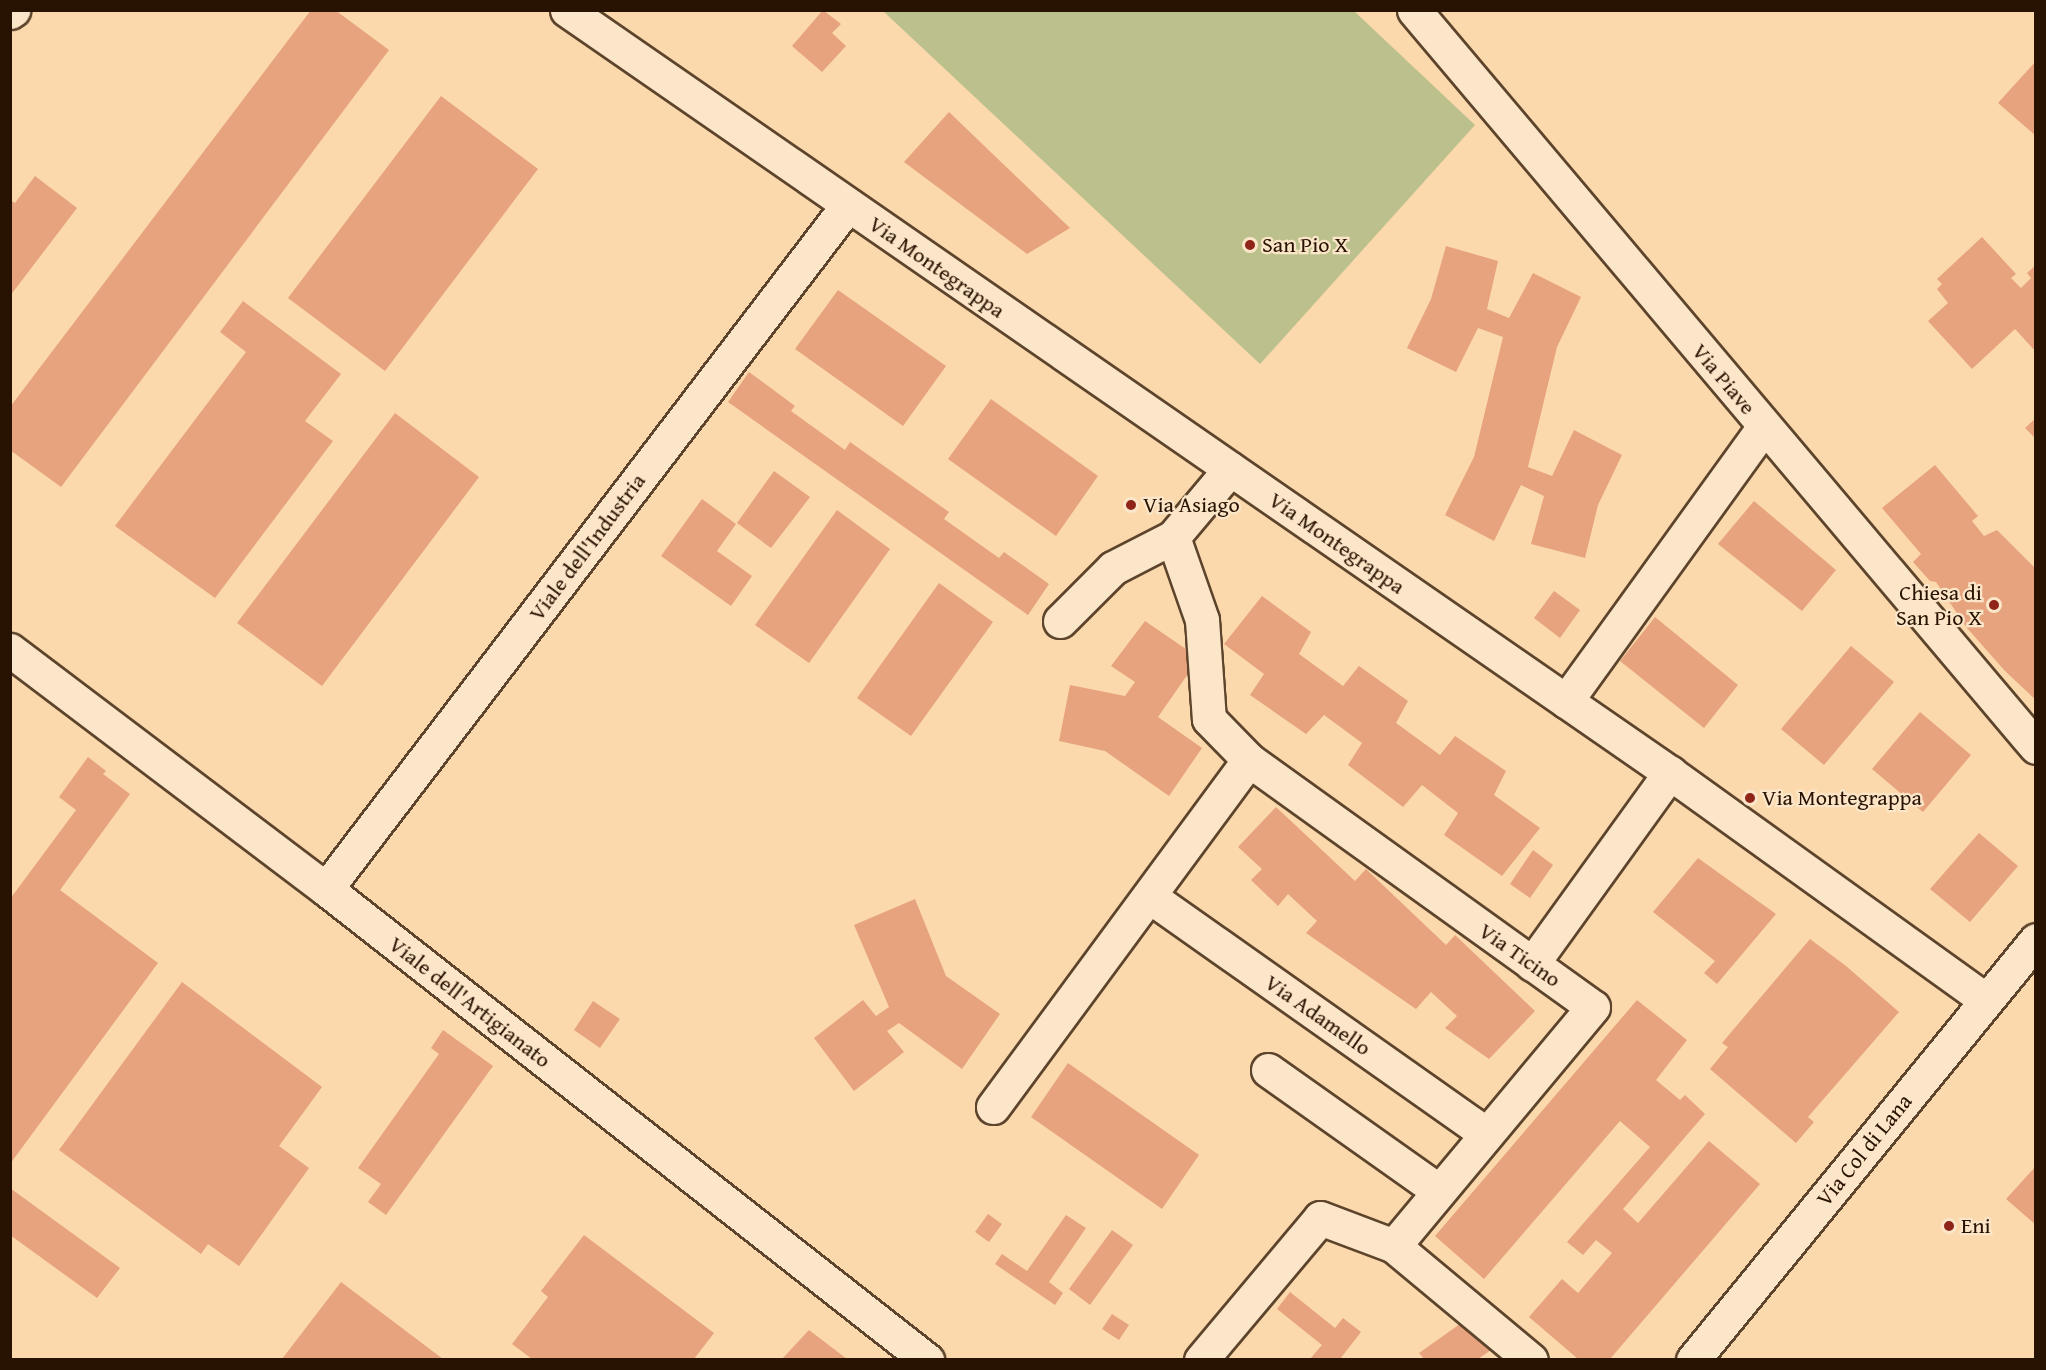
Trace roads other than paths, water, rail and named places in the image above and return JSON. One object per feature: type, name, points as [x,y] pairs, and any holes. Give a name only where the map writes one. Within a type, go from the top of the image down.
[{"type":"street","name":"Via Montegrappa","points":[[567,10],[847,206],[1670,773],[1985,999]]},
{"type":"street","name":"Via Piave","points":[[1414,10],[2036,747]]},
{"type":"street","name":"Viale dell'Industria","points":[[326,889],[847,206]]},
{"type":"street","points":[[1566,701],[1764,426]]},
{"type":"street","points":[[1060,621],[1113,568],[1173,537],[1230,469]]},
{"type":"street","name":"Via Ticino","points":[[1173,537],[1202,620],[1209,719],[1248,760],[1593,1007],[1394,1246]]},
{"type":"street","name":"Viale dell'Artigianato","points":[[10,650],[326,889],[927,1359]]},
{"type":"street","points":[[993,1107],[1248,760]]},
{"type":"street","points":[[1532,964],[1670,773]]},
{"type":"street","name":"Via Adamello","points":[[1149,896],[1487,1134]]},
{"type":"street","name":"Via Col di Lana","points":[[1693,1359],[1755,1286],[1985,999],[2036,940]]},
{"type":"street","points":[[1268,1070],[1439,1191]]},
{"type":"street","points":[[1201,1359],[1320,1218],[1394,1246],[1531,1359]]},
{"type":"place","name":"San Pio X","points":[[1250,245]]},
{"type":"place","name":"Via Asiago","points":[[1131,505]]},
{"type":"place","name":"Chiesa di San Pio X","points":[[1994,605]]},
{"type":"place","name":"Via Montegrappa","points":[[1750,798]]},
{"type":"place","name":"Eni","points":[[1949,1226]]}]
